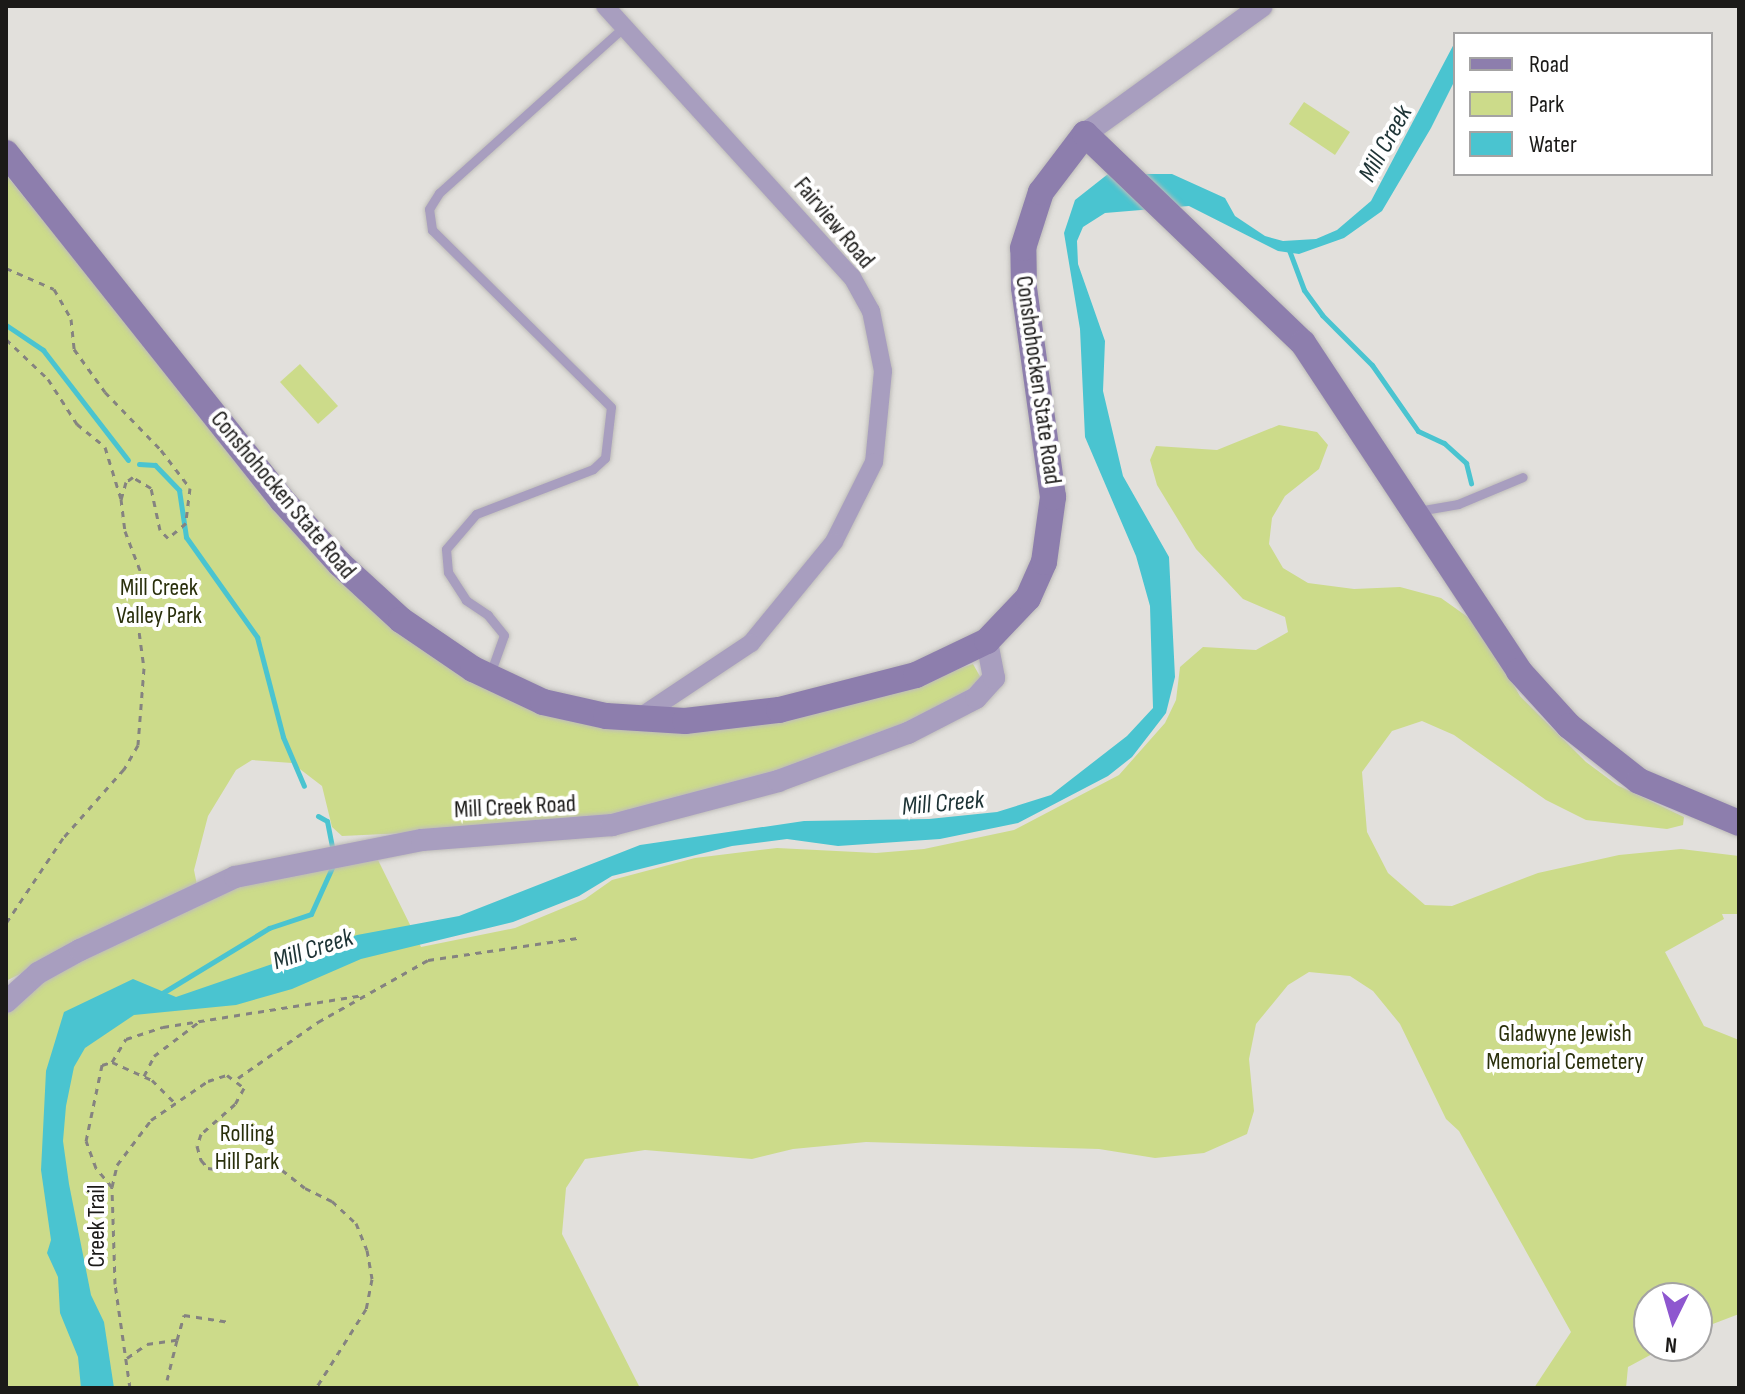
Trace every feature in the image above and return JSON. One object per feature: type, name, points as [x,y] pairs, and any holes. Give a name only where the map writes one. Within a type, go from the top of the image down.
[{"type":"main road","points":[[1085,134],[1303,343],[1418,511],[1519,671],[1569,726],[1639,781],[1739,823]]},
{"type":"main road","name":"Conshohocken State Road","points":[[6,153],[310,533],[401,620],[488,677],[564,708],[637,719],[708,720],[817,702],[916,675],[987,641],[1028,598],[1049,542],[1052,470],[1024,287],[1023,248],[1041,192],[1085,134]]},
{"type":"street","name":"Fairview Road","points":[[605,6],[852,277],[879,340],[884,401],[863,491],[834,542],[785,607],[751,643],[637,719]]},
{"type":"street","points":[[1085,134],[1262,6]]},
{"type":"street","name":"Mill Creek Road","points":[[6,1002],[38,973],[80,950],[235,877],[448,836],[612,825],[778,781],[908,733],[976,698],[994,678],[987,641]]},
{"type":"lane","points":[[488,677],[504,635],[488,615],[466,600],[448,572],[446,549],[476,514],[593,469],[605,458],[612,430],[611,407],[432,230],[429,209],[439,193],[624,27]]},
{"type":"lane","points":[[1418,511],[1458,504],[1523,477]]},
{"type":"path","points":[[6,268],[54,289],[71,319],[74,349],[105,392],[161,450],[190,488],[186,523],[172,537],[160,530],[157,499],[142,480],[133,477],[126,482],[121,499]]},
{"type":"path","points":[[6,339],[48,379],[77,424],[105,447],[121,499],[125,531],[143,578],[136,609],[144,668],[138,745],[124,769],[63,838],[6,923]]},
{"type":"path","points":[[316,1388],[366,1309],[372,1279],[367,1250],[356,1223],[332,1201],[305,1188],[263,1155],[245,1155],[222,1170],[208,1168],[201,1160],[197,1146],[201,1134],[235,1104],[244,1088],[238,1078],[363,995],[428,960],[577,938]]},
{"type":"path","points":[[112,1062],[126,1039],[205,1018],[363,995]]},
{"type":"path","points":[[144,1076],[154,1056],[205,1018]]},
{"type":"path","points":[[112,1187],[96,1168],[86,1141],[102,1065],[112,1062],[144,1076],[174,1102]]},
{"type":"path","name":"Creek Trail","points":[[130,1388],[115,1284],[112,1187],[129,1144],[174,1102],[208,1081],[227,1075],[238,1078]]},
{"type":"path","points":[[167,1380],[175,1365],[177,1340],[184,1315],[229,1322]]},
{"type":"path","points":[[127,1358],[147,1344],[177,1340]]},
{"type":"green space","points":[[1304,102],[1350,132],[1335,155],[1289,124]]},
{"type":"green space","name":"Mill Creek Valley Park","points":[[6,175],[298,531],[354,590],[579,720],[871,697],[973,664],[982,680],[953,702],[845,750],[665,807],[580,825],[342,836],[332,827],[322,786],[292,763],[252,760],[236,770],[208,816],[194,870],[197,885],[6,981]]},
{"type":"green space","points":[[300,364],[338,406],[318,424],[280,382]]},
{"type":"green space","points":[[1279,425],[1317,432],[1328,445],[1319,469],[1285,496],[1272,518],[1269,544],[1283,568],[1308,583],[1354,589],[1400,587],[1441,598],[1479,625],[1520,696],[1586,762],[1617,785],[1684,817],[1683,825],[1667,829],[1586,820],[1546,800],[1454,735],[1422,721],[1392,731],[1362,772],[1367,832],[1388,873],[1425,905],[1452,906],[1538,873],[1619,855],[1681,849],[1739,856],[1739,914],[1722,914],[1724,919],[1665,952],[1704,1026],[1739,1040],[1739,1314],[1713,1324],[1713,1282],[1633,1282],[1633,1362],[1637,1362],[1628,1367],[1626,1388],[1534,1388],[1571,1332],[1459,1131],[1446,1119],[1400,1024],[1373,991],[1350,976],[1309,972],[1288,985],[1256,1024],[1249,1059],[1254,1111],[1247,1134],[1204,1153],[1155,1158],[1099,1149],[866,1142],[793,1149],[752,1159],[645,1150],[585,1159],[566,1188],[562,1234],[640,1388],[6,1388],[6,1007],[17,990],[240,883],[378,860],[421,947],[515,928],[585,899],[612,880],[695,858],[777,848],[876,853],[924,849],[1014,830],[1119,775],[1165,723],[1176,700],[1180,667],[1203,647],[1256,650],[1288,632],[1285,617],[1243,599],[1196,549],[1157,485],[1150,460],[1156,446],[1217,450]]},
{"type":"water","points":[[1453,46],[1453,84],[1431,128],[1382,211],[1344,238],[1299,254],[1278,251],[1189,206],[1105,213],[1083,227],[1077,241],[1078,264],[1105,341],[1103,391],[1123,476],[1169,557],[1175,677],[1166,713],[1132,757],[1108,776],[1018,823],[940,839],[838,846],[787,839],[732,846],[612,876],[579,896],[513,922],[361,959],[292,989],[236,1005],[134,1015],[85,1048],[74,1067],[63,1141],[91,1295],[104,1322],[114,1388],[81,1388],[78,1357],[60,1313],[58,1277],[47,1253],[51,1240],[41,1170],[46,1071],[64,1012],[133,979],[176,997],[357,935],[459,916],[640,845],[804,821],[929,819],[997,812],[1051,795],[1127,736],[1153,708],[1150,606],[1136,556],[1085,437],[1080,329],[1064,233],[1075,200],[1108,174],[1172,174],[1225,198],[1235,216],[1265,236],[1283,241],[1316,239],[1337,230],[1371,201]]},
{"type":"waterway","points":[[1289,250],[1304,290],[1322,315],[1372,365],[1418,431],[1444,443],[1466,463],[1471,483]]},
{"type":"waterway","points":[[6,325],[43,350],[128,460]]},
{"type":"waterway","points":[[139,464],[155,465],[179,490],[186,537],[257,637],[283,737],[304,786]]},
{"type":"waterway","points":[[318,816],[327,821],[333,853]]},
{"type":"waterway","points":[[159,995],[269,928],[311,914],[334,863]]},
{"type":"water label","name":"Mill Creek","points":[[1386,144]]},
{"type":"water label","name":"Mill Creek","points":[[943,804]]},
{"type":"water label","name":"Mill Creek","points":[[313,950]]},
{"type":"park label","name":"Gladwyne Jewish Memorial Cemetery","points":[[1565,1048]]},
{"type":"park label","name":"Rolling Hill Park","points":[[247,1148]]}]
